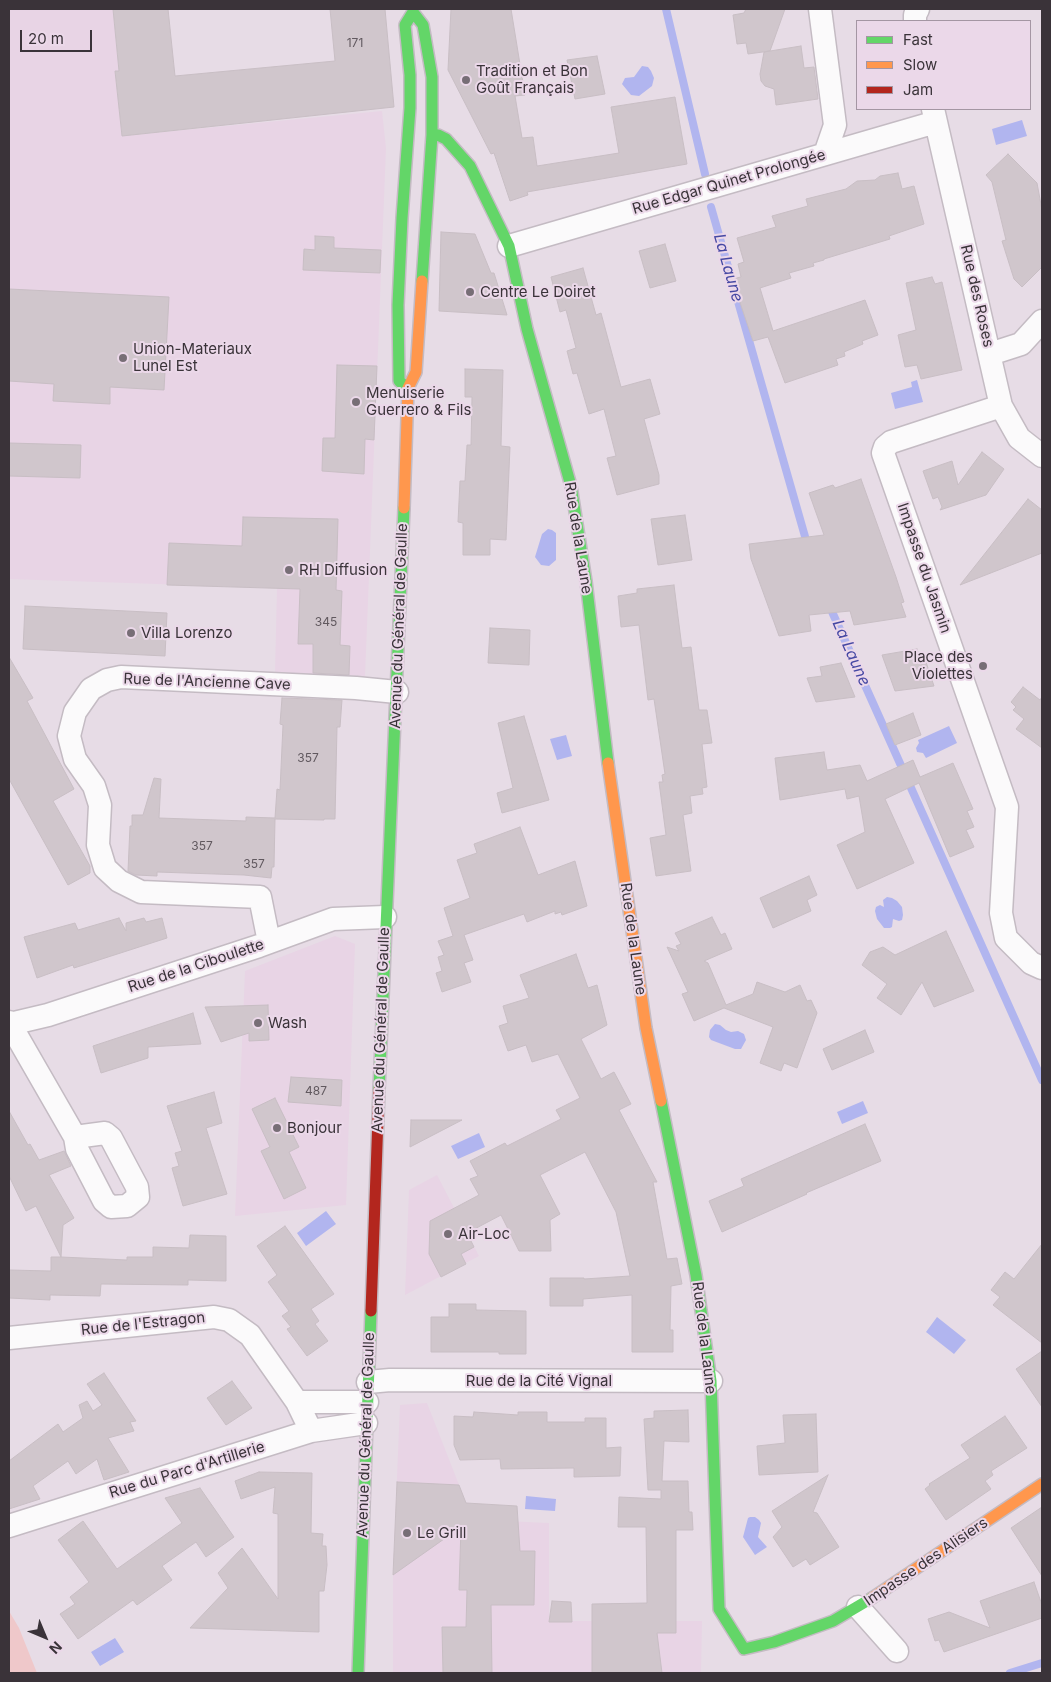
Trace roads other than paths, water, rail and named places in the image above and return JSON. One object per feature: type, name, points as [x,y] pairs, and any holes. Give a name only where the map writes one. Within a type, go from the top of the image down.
[{"type":"main road","name":"Avenue du Général de Gaulle","points":[[358,1673],[385,917],[397,692],[408,388],[416,372],[426,199],[420,135],[410,100],[405,24],[413,11],[423,24],[432,77],[420,135],[402,218],[398,308],[399,381],[408,388]]},
{"type":"main road","name":"Rue de la Laune","points":[[420,135],[438,135],[446,139],[470,166],[508,246],[527,329],[571,486],[586,581],[607,758],[646,1028],[696,1275],[711,1381],[719,1609],[744,1649],[774,1642],[833,1621],[858,1607]]},
{"type":"main road","points":[[398,308],[420,322]]},
{"type":"main road","name":"Impasse des Alisiers","points":[[858,1607],[1042,1484]]},
{"type":"street","points":[[820,9],[835,125],[825,154]]},
{"type":"street","name":"Rue Edgar Quinet Prolongée","points":[[508,246],[852,146],[935,116]]},
{"type":"street","name":"Rue des Roses","points":[[935,116],[1001,406],[1019,438],[1042,456]]},
{"type":"street","points":[[835,125],[852,146]]},
{"type":"street","points":[[990,354],[1021,344],[1042,321]]},
{"type":"street","name":"Impasse du Jasmin","points":[[1001,406],[891,442],[885,447],[883,453],[1007,806],[1001,913],[1006,938],[1031,963],[1042,968]]},
{"type":"street","name":"Rue de l'Ancienne Cave","points":[[269,942],[260,897],[141,892],[119,882],[105,868],[98,845],[100,805],[94,786],[75,759],[69,736],[75,712],[91,689],[106,680],[121,677],[370,689],[397,692]]},
{"type":"street","name":"Rue de la Ciboulette","points":[[9,1024],[48,1015],[333,919],[385,917]]},
{"type":"street","points":[[9,1024],[75,1138]]},
{"type":"street","name":"Rue de l'Estragon","points":[[9,1338],[214,1317],[229,1320],[250,1335],[297,1402],[311,1431]]},
{"type":"street","name":"Rue de la Cité Vignal","points":[[367,1402],[390,1380],[711,1381]]},
{"type":"street","points":[[297,1402],[367,1402]]},
{"type":"street","name":"Rue du Parc d'Artillerie","points":[[9,1526],[311,1431],[367,1402]]},
{"type":"street","name":"Impasse des Alisiers","points":[[858,1607],[897,1651]]},
{"type":"water","points":[[642,66],[648,67],[651,71],[654,78],[652,86],[639,96],[631,95],[622,84],[625,78],[634,77]]},
{"type":"water","points":[[1022,120],[1027,136],[996,145],[992,129]]},
{"type":"water","points":[[917,380],[923,402],[895,409],[891,393],[912,387],[911,382]]},
{"type":"water","points":[[548,529],[556,533],[556,560],[549,566],[541,565],[535,557],[542,534]]},
{"type":"water","points":[[949,726],[957,743],[926,758],[923,753],[917,752],[918,740]]},
{"type":"water","points":[[566,735],[572,756],[557,760],[550,739]]},
{"type":"water","points":[[887,897],[897,901],[902,907],[903,915],[902,920],[893,919],[892,927],[884,928],[877,919],[875,911],[876,907],[880,905],[884,907],[883,900]]},
{"type":"water","points":[[715,1024],[731,1032],[738,1031],[744,1034],[746,1040],[741,1049],[735,1049],[711,1040],[709,1037],[710,1030]]},
{"type":"water","points":[[863,1101],[868,1113],[842,1124],[837,1112]]},
{"type":"water","points":[[479,1133],[485,1147],[458,1159],[451,1146]]},
{"type":"water","points":[[326,1211],[336,1224],[306,1246],[297,1233]]},
{"type":"water","points":[[937,1317],[966,1340],[954,1354],[926,1332]]},
{"type":"water","points":[[526,1496],[556,1499],[555,1511],[525,1509]]},
{"type":"water","points":[[755,1517],[761,1523],[758,1537],[767,1547],[755,1555],[743,1537],[748,1518]]},
{"type":"water","points":[[115,1638],[124,1652],[100,1666],[91,1652]]},
{"type":"waterway","name":"La Laune","points":[[666,9],[705,174]]},
{"type":"waterway","name":"La Laune","points":[[711,207],[808,547]]},
{"type":"waterway","name":"La Laune","points":[[829,605],[1042,1080]]},
{"type":"waterway","points":[[1010,1673],[1042,1663]]},
{"type":"place","name":"Tradition et Bon Goût Français","points":[[466,80]]},
{"type":"place","name":"Centre Le Doiret","points":[[470,292]]},
{"type":"place","name":"Union-Materiaux Lunel Est","points":[[123,358]]},
{"type":"place","name":"Menuiserie Guerrero & Fils","points":[[356,402]]},
{"type":"place","name":"RH Diffusion","points":[[289,570]]},
{"type":"place","name":"Villa Lorenzo","points":[[131,633]]},
{"type":"place","name":"Place des Violettes","points":[[983,666]]},
{"type":"place","name":"Wash","points":[[258,1023]]},
{"type":"place","name":"Bonjour","points":[[277,1128]]},
{"type":"place","name":"Air-Loc","points":[[448,1234]]},
{"type":"place","name":"Le Grill","points":[[407,1533]]}]
